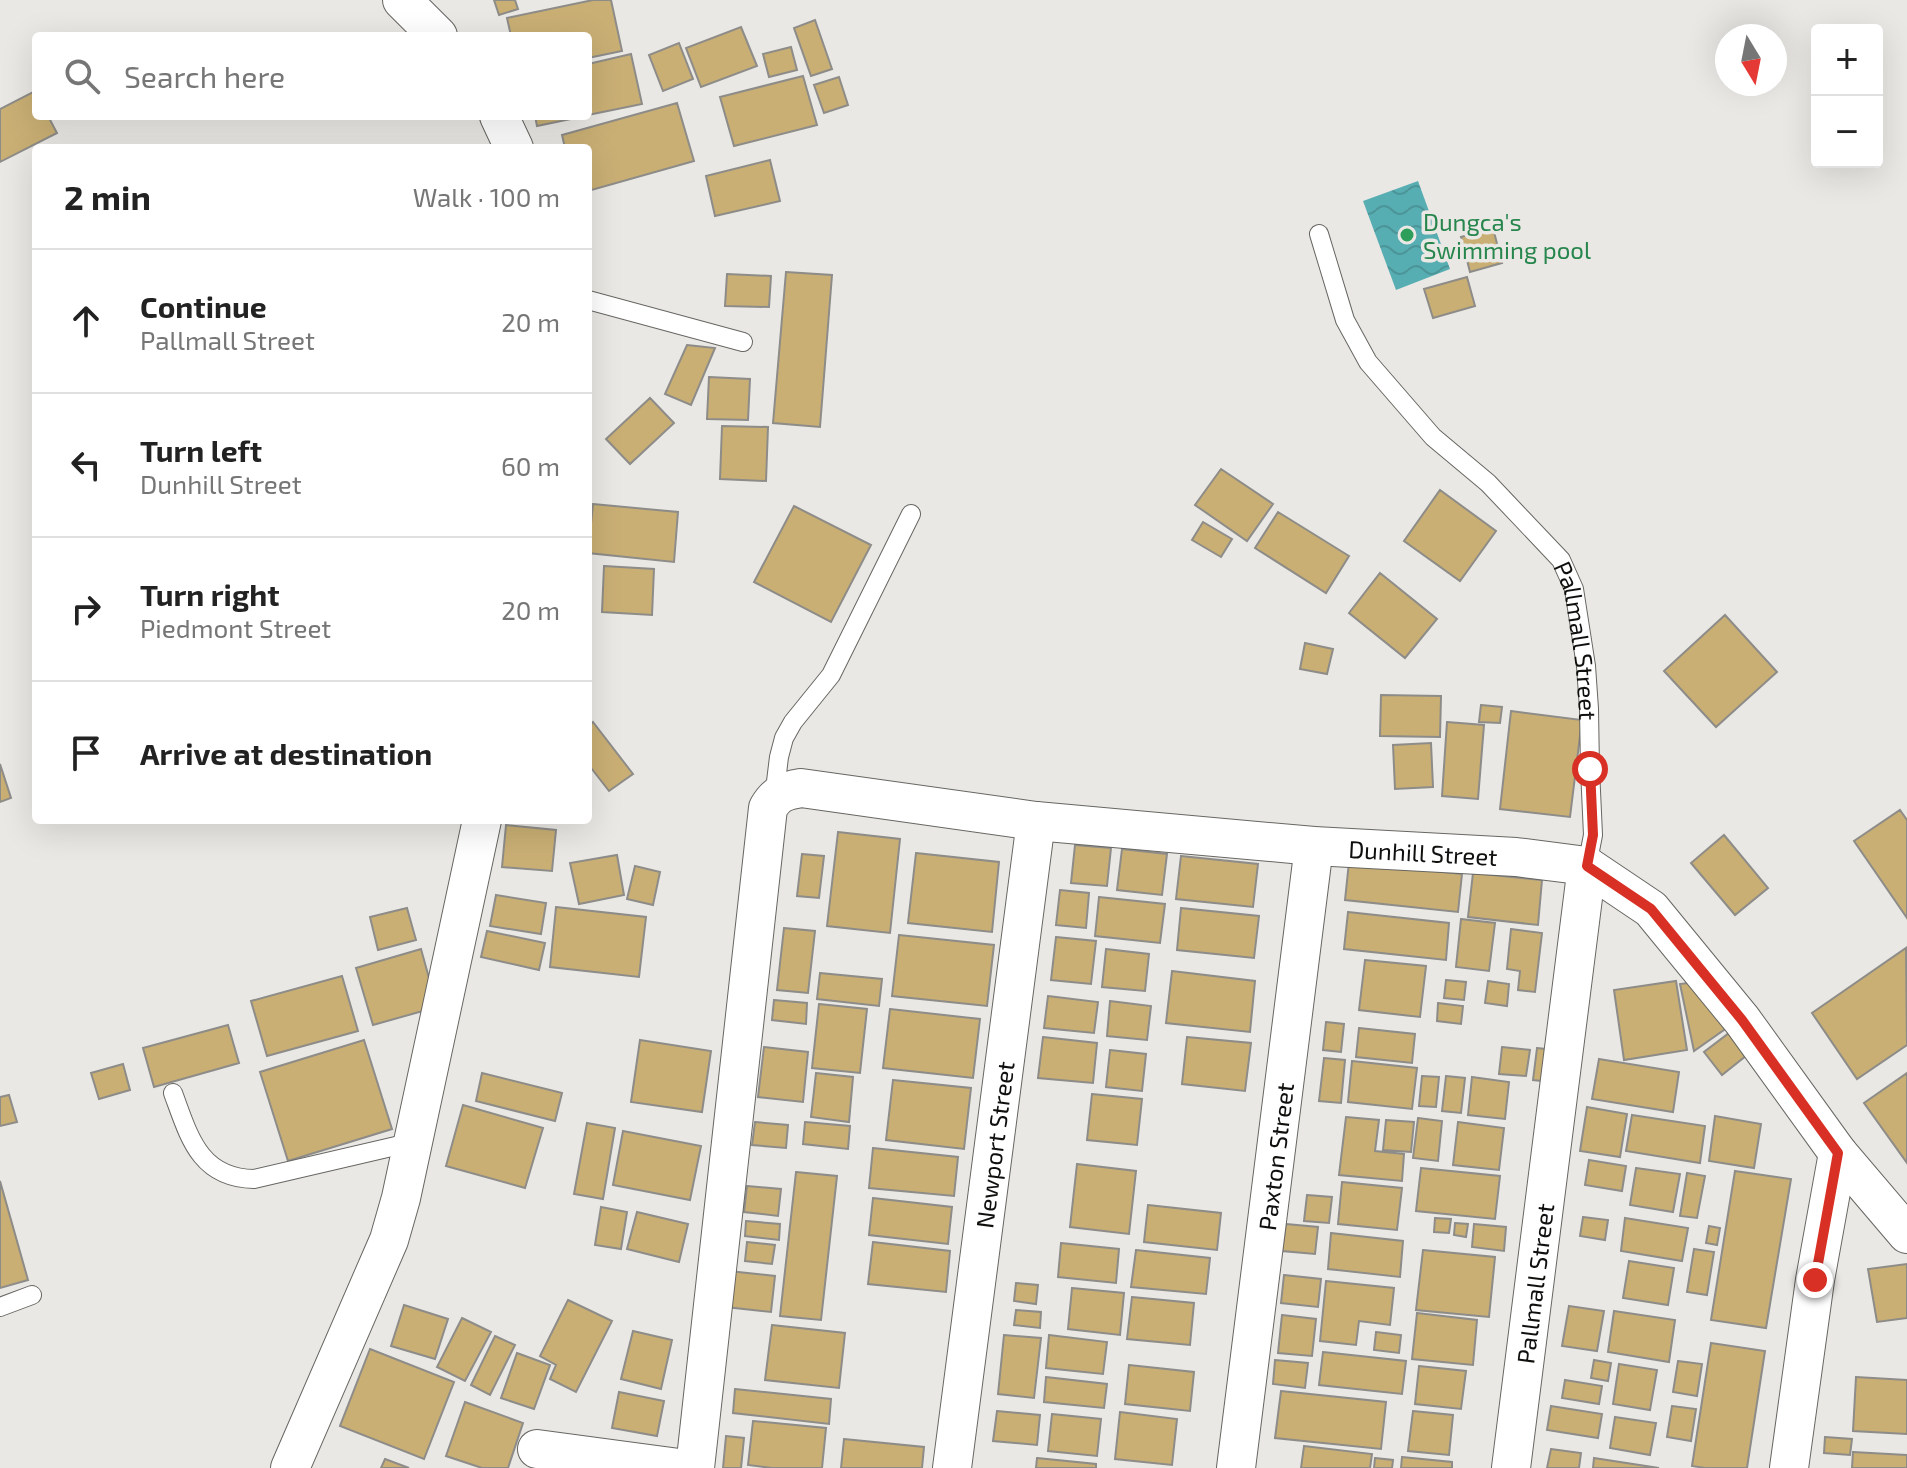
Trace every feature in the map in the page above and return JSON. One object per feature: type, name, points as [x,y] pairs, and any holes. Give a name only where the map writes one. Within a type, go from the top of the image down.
[{"type":"street","points":[[402,0],[434,32]]},
{"type":"street","points":[[501,120],[512,144]]},
{"type":"street","name":"Dunhill Street","points":[[774,798],[786,790],[801,788],[1036,821],[1314,846],[1516,857],[1587,866],[1651,909],[1742,1020],[1838,1153],[1907,1234]]},
{"type":"street","points":[[695,1468],[768,808],[774,798]]},
{"type":"street","name":"Newport Street","points":[[952,1468],[1036,821]]},
{"type":"street","points":[[290,1468],[389,1240],[401,1198],[481,824]]},
{"type":"street","name":"Paxton Street","points":[[1236,1468],[1314,846]]},
{"type":"street","name":"Pallmall Street","points":[[1511,1468],[1587,866]]},
{"type":"street","points":[[1789,1468],[1815,1280],[1838,1153]]},
{"type":"street","points":[[537,1449],[679,1468]]},
{"type":"lane","name":"Pallmall Street","points":[[1319,234],[1345,320],[1368,362],[1433,437],[1495,489],[1561,560],[1574,589],[1589,709],[1593,835],[1587,866]]},
{"type":"lane","points":[[592,301],[743,342]]},
{"type":"lane","points":[[774,798],[784,738],[831,675],[911,514]]},
{"type":"lane","points":[[173,1093],[189,1136],[199,1153],[212,1167],[239,1178],[254,1179],[413,1142]]},
{"type":"lane","points":[[0,1307],[32,1295]]},
{"type":"water","name":"Dungca's Swimming pool","points":[[1418,181],[1450,269],[1396,290],[1363,201]]},
{"type":"building","points":[[494,0],[515,0],[518,9],[499,15]]},
{"type":"building","points":[[593,0],[611,0],[622,51],[592,57],[592,32],[510,32],[507,18]]},
{"type":"building","points":[[815,20],[832,69],[811,76],[794,28]]},
{"type":"building","points":[[741,27],[757,66],[701,87],[686,48]]},
{"type":"building","points":[[679,43],[693,79],[663,91],[649,55]]},
{"type":"building","points":[[791,47],[797,70],[769,77],[763,54]]},
{"type":"building","points":[[631,54],[642,104],[592,114],[592,63]]},
{"type":"building","points":[[803,76],[817,125],[734,146],[720,97]]},
{"type":"building","points":[[839,77],[848,105],[824,113],[814,85]]},
{"type":"building","points":[[32,93],[32,120],[50,120],[57,133],[0,162],[0,109]]},
{"type":"building","points":[[677,103],[694,161],[592,190],[592,144],[564,144],[562,135]]},
{"type":"building","points":[[536,120],[566,120],[537,126]]},
{"type":"building","points":[[770,160],[780,201],[715,216],[706,176]]},
{"type":"building","points":[[1493,228],[1502,263],[1470,272],[1461,237]]},
{"type":"building","points":[[786,272],[832,275],[820,427],[773,423]]},
{"type":"building","points":[[727,274],[771,276],[769,307],[725,306]]},
{"type":"building","points":[[1467,277],[1475,306],[1433,318],[1424,289]]},
{"type":"building","points":[[687,345],[715,348],[691,405],[665,394]]},
{"type":"building","points":[[709,377],[750,379],[748,420],[707,419]]},
{"type":"building","points":[[650,398],[674,423],[630,464],[606,439]]},
{"type":"building","points":[[722,426],[768,427],[766,481],[720,479]]},
{"type":"building","points":[[1221,469],[1273,504],[1247,541],[1195,505]]},
{"type":"building","points":[[1440,490],[1496,531],[1460,581],[1404,541]]},
{"type":"building","points":[[593,504],[678,512],[674,562],[592,553]]},
{"type":"building","points":[[794,506],[871,545],[831,622],[754,582]]},
{"type":"building","points":[[1278,512],[1349,556],[1326,593],[1255,548]]},
{"type":"building","points":[[1203,522],[1232,539],[1221,557],[1192,540]]},
{"type":"building","points":[[604,566],[654,569],[652,615],[602,612]]},
{"type":"building","points":[[1380,573],[1437,619],[1405,658],[1349,613]]},
{"type":"building","points":[[1725,615],[1777,672],[1716,727],[1664,671]]},
{"type":"building","points":[[1305,643],[1333,649],[1327,674],[1300,669]]},
{"type":"building","points":[[1381,695],[1441,696],[1440,737],[1380,736]]},
{"type":"building","points":[[1481,705],[1502,707],[1500,723],[1479,722]]},
{"type":"building","points":[[1511,711],[1582,720],[1570,817],[1500,809]]},
{"type":"building","points":[[1447,722],[1484,725],[1478,799],[1442,796]]},
{"type":"building","points":[[592,723],[633,774],[609,791],[592,769]]},
{"type":"building","points":[[1431,743],[1433,787],[1395,789],[1393,745]]},
{"type":"building","points":[[0,764],[11,798],[0,802]]},
{"type":"building","points":[[1900,810],[1907,820],[1907,918],[1854,841]]},
{"type":"building","points":[[506,825],[556,830],[552,871],[502,867]]},
{"type":"building","points":[[838,832],[900,839],[890,933],[827,926]]},
{"type":"building","points":[[1724,835],[1768,888],[1735,915],[1691,863]]},
{"type":"building","points":[[1075,845],[1111,848],[1107,886],[1071,883]]},
{"type":"building","points":[[1122,849],[1167,854],[1162,895],[1117,890]]},
{"type":"building","points":[[916,853],[999,862],[992,932],[908,923]]},
{"type":"building","points":[[802,854],[824,856],[819,898],[797,896]]},
{"type":"building","points":[[617,855],[624,895],[579,904],[570,863]]},
{"type":"building","points":[[1181,856],[1258,864],[1253,907],[1176,899]]},
{"type":"building","points":[[1349,862],[1462,874],[1458,912],[1345,900]]},
{"type":"building","points":[[635,866],[660,872],[653,905],[627,899]]},
{"type":"building","points":[[1473,873],[1542,880],[1538,925],[1468,917]]},
{"type":"building","points":[[1060,890],[1089,893],[1086,928],[1056,925]]},
{"type":"building","points":[[496,895],[546,903],[541,934],[490,926]]},
{"type":"building","points":[[1099,897],[1165,904],[1160,943],[1095,936]]},
{"type":"building","points":[[556,907],[646,917],[639,977],[550,967]]},
{"type":"building","points":[[407,908],[416,940],[378,950],[370,917]]},
{"type":"building","points":[[1181,908],[1259,916],[1254,958],[1177,950]]},
{"type":"building","points":[[1348,912],[1449,923],[1446,960],[1344,949]]},
{"type":"building","points":[[1461,919],[1495,923],[1489,971],[1456,967]]},
{"type":"building","points":[[784,928],[815,931],[808,993],[777,990]]},
{"type":"building","points":[[1511,929],[1542,933],[1535,992],[1518,990],[1520,971],[1507,969]]},
{"type":"building","points":[[487,931],[545,943],[539,970],[481,957]]},
{"type":"building","points":[[899,935],[994,945],[987,1006],[892,996]]},
{"type":"building","points":[[1056,937],[1096,941],[1091,984],[1051,980]]},
{"type":"building","points":[[1906,948],[1907,1045],[1857,1079],[1812,1013]]},
{"type":"building","points":[[421,949],[437,1007],[373,1025],[356,968]]},
{"type":"building","points":[[1106,949],[1149,954],[1145,991],[1102,987]]},
{"type":"building","points":[[1365,960],[1426,966],[1420,1017],[1359,1010]]},
{"type":"building","points":[[1172,971],[1255,981],[1250,1032],[1166,1023]]},
{"type":"building","points":[[820,973],[882,979],[879,1006],[817,999]]},
{"type":"building","points":[[342,976],[358,1031],[267,1056],[251,1001]]},
{"type":"building","points":[[1446,980],[1466,982],[1464,1000],[1444,998]]},
{"type":"building","points":[[1488,981],[1509,984],[1507,1006],[1485,1003]]},
{"type":"building","points":[[1676,981],[1687,1050],[1624,1060],[1614,990]]},
{"type":"building","points":[[1703,981],[1738,1020],[1694,1051],[1680,984]]},
{"type":"building","points":[[1048,996],[1098,1002],[1094,1033],[1044,1028]]},
{"type":"building","points":[[774,1000],[807,1003],[806,1024],[772,1020]]},
{"type":"building","points":[[1110,1001],[1151,1006],[1147,1040],[1107,1036]]},
{"type":"building","points":[[1438,1003],[1463,1006],[1461,1024],[1437,1021]]},
{"type":"building","points":[[819,1004],[867,1009],[860,1073],[812,1068]]},
{"type":"building","points":[[890,1009],[980,1019],[973,1078],[883,1068]]},
{"type":"building","points":[[1326,1022],[1344,1024],[1341,1052],[1323,1050]]},
{"type":"building","points":[[228,1025],[239,1063],[154,1087],[143,1048]]},
{"type":"building","points":[[1359,1028],[1415,1034],[1412,1063],[1356,1057]]},
{"type":"building","points":[[1729,1033],[1747,1055],[1722,1075],[1704,1052]]},
{"type":"building","points":[[1043,1037],[1097,1043],[1093,1083],[1038,1078]]},
{"type":"building","points":[[1187,1037],[1251,1043],[1245,1091],[1182,1084]]},
{"type":"building","points":[[364,1040],[392,1129],[288,1161],[260,1072]]},
{"type":"building","points":[[640,1040],[711,1051],[702,1112],[631,1102]]},
{"type":"building","points":[[764,1047],[808,1052],[803,1102],[758,1097]]},
{"type":"building","points":[[1502,1047],[1530,1050],[1526,1076],[1499,1074]]},
{"type":"building","points":[[1537,1048],[1554,1050],[1551,1082],[1533,1080]]},
{"type":"building","points":[[1110,1050],[1146,1054],[1142,1091],[1106,1087]]},
{"type":"building","points":[[1324,1058],[1345,1060],[1341,1103],[1319,1101]]},
{"type":"building","points":[[1599,1059],[1679,1072],[1673,1112],[1592,1099]]},
{"type":"building","points":[[1352,1061],[1417,1068],[1412,1109],[1348,1102]]},
{"type":"building","points":[[123,1064],[130,1090],[99,1099],[91,1073]]},
{"type":"building","points":[[482,1073],[562,1093],[555,1121],[476,1101]]},
{"type":"building","points":[[816,1073],[853,1077],[849,1122],[811,1117]]},
{"type":"building","points":[[1907,1073],[1907,1163],[1864,1103]]},
{"type":"building","points":[[1422,1076],[1439,1077],[1436,1107],[1419,1106]]},
{"type":"building","points":[[1446,1076],[1465,1078],[1461,1113],[1442,1111]]},
{"type":"building","points":[[1472,1077],[1509,1082],[1505,1119],[1468,1115]]},
{"type":"building","points":[[893,1080],[971,1088],[964,1149],[886,1140]]},
{"type":"building","points":[[1092,1094],[1142,1099],[1137,1145],[1087,1140]]},
{"type":"building","points":[[9,1095],[17,1122],[0,1126],[0,1097]]},
{"type":"building","points":[[463,1105],[543,1128],[525,1188],[446,1166]]},
{"type":"building","points":[[1587,1107],[1627,1114],[1620,1157],[1580,1151]]},
{"type":"building","points":[[1632,1115],[1705,1126],[1700,1163],[1626,1151]]},
{"type":"building","points":[[1715,1116],[1761,1124],[1754,1168],[1709,1161]]},
{"type":"building","points":[[1346,1117],[1379,1120],[1375,1151],[1404,1154],[1402,1181],[1339,1175]]},
{"type":"building","points":[[1418,1118],[1442,1121],[1438,1161],[1413,1158]]},
{"type":"building","points":[[1386,1120],[1414,1122],[1411,1152],[1383,1150]]},
{"type":"building","points":[[755,1122],[788,1125],[786,1148],[752,1145]]},
{"type":"building","points":[[805,1122],[850,1126],[848,1149],[803,1144]]},
{"type":"building","points":[[1458,1122],[1504,1128],[1499,1170],[1453,1165]]},
{"type":"building","points":[[587,1123],[615,1128],[603,1199],[574,1194]]},
{"type":"building","points":[[623,1131],[701,1146],[690,1200],[613,1185]]},
{"type":"building","points":[[873,1148],[958,1157],[954,1196],[869,1188]]},
{"type":"building","points":[[1589,1160],[1626,1166],[1622,1191],[1585,1185]]},
{"type":"building","points":[[1077,1164],[1136,1171],[1129,1234],[1070,1227]]},
{"type":"building","points":[[1421,1168],[1500,1176],[1495,1219],[1416,1211]]},
{"type":"building","points":[[1636,1168],[1680,1174],[1673,1212],[1630,1205]]},
{"type":"building","points":[[1735,1171],[1791,1179],[1766,1328],[1711,1320]]},
{"type":"building","points":[[796,1172],[837,1176],[821,1320],[780,1316]]},
{"type":"building","points":[[1687,1173],[1705,1176],[1697,1218],[1680,1216]]},
{"type":"building","points":[[0,1181],[28,1280],[0,1288]]},
{"type":"building","points":[[1342,1182],[1402,1188],[1397,1230],[1338,1224]]},
{"type":"building","points":[[747,1186],[781,1189],[778,1216],[744,1212]]},
{"type":"building","points":[[1307,1195],[1332,1197],[1329,1223],[1304,1221]]},
{"type":"building","points":[[873,1198],[952,1207],[948,1244],[869,1235]]},
{"type":"building","points":[[1148,1205],[1221,1213],[1217,1250],[1144,1242]]},
{"type":"building","points":[[601,1207],[627,1212],[621,1249],[595,1245]]},
{"type":"building","points":[[637,1212],[688,1224],[679,1262],[627,1249]]},
{"type":"building","points":[[1583,1217],[1608,1220],[1605,1240],[1580,1236]]},
{"type":"building","points":[[1435,1218],[1451,1219],[1449,1233],[1434,1232]]},
{"type":"building","points":[[1625,1218],[1688,1228],[1682,1261],[1621,1251]]},
{"type":"building","points":[[746,1221],[780,1224],[779,1240],[745,1236]]},
{"type":"building","points":[[1455,1223],[1468,1224],[1466,1237],[1454,1235]]},
{"type":"building","points":[[1286,1224],[1318,1227],[1315,1254],[1282,1251]]},
{"type":"building","points":[[1474,1224],[1506,1227],[1504,1251],[1472,1247]]},
{"type":"building","points":[[1709,1226],[1720,1228],[1717,1245],[1706,1243]]},
{"type":"building","points":[[1331,1233],[1403,1241],[1400,1277],[1328,1269]]},
{"type":"building","points":[[747,1242],[775,1245],[772,1264],[745,1261]]},
{"type":"building","points":[[873,1242],[950,1251],[946,1292],[868,1284]]},
{"type":"building","points":[[1061,1243],[1119,1249],[1116,1283],[1058,1277]]},
{"type":"building","points":[[1694,1249],[1714,1252],[1707,1295],[1687,1292]]},
{"type":"building","points":[[1136,1250],[1210,1258],[1206,1294],[1131,1287]]},
{"type":"building","points":[[1423,1250],[1495,1257],[1489,1317],[1416,1310]]},
{"type":"building","points":[[1629,1261],[1674,1268],[1668,1305],[1623,1298]]},
{"type":"building","points":[[1907,1264],[1907,1318],[1877,1322],[1868,1269]]},
{"type":"building","points":[[729,1271],[775,1276],[771,1312],[726,1307]]},
{"type":"building","points":[[1284,1275],[1321,1279],[1318,1307],[1281,1303]]},
{"type":"building","points":[[1326,1281],[1394,1288],[1390,1325],[1359,1321],[1356,1345],[1320,1341]]},
{"type":"building","points":[[1016,1283],[1038,1285],[1036,1304],[1014,1301]]},
{"type":"building","points":[[1072,1288],[1124,1293],[1120,1335],[1068,1329]]},
{"type":"building","points":[[1132,1297],[1194,1303],[1190,1345],[1127,1339]]},
{"type":"building","points":[[568,1300],[612,1321],[576,1392],[550,1379],[556,1365],[540,1356]]},
{"type":"building","points":[[404,1305],[448,1319],[435,1359],[391,1346]]},
{"type":"building","points":[[1569,1306],[1604,1311],[1597,1351],[1562,1346]]},
{"type":"building","points":[[1016,1310],[1041,1312],[1040,1328],[1014,1325]]},
{"type":"building","points":[[1614,1311],[1675,1320],[1669,1362],[1608,1352]]},
{"type":"building","points":[[1417,1313],[1477,1320],[1473,1365],[1412,1359]]},
{"type":"building","points":[[1282,1315],[1316,1319],[1312,1356],[1278,1353]]},
{"type":"building","points":[[462,1318],[491,1332],[465,1381],[437,1367]]},
{"type":"building","points":[[772,1325],[845,1333],[839,1388],[765,1380]]},
{"type":"building","points":[[633,1331],[672,1340],[661,1389],[621,1379]]},
{"type":"building","points":[[1376,1332],[1401,1335],[1399,1353],[1374,1350]]},
{"type":"building","points":[[1004,1335],[1041,1338],[1034,1398],[998,1394]]},
{"type":"building","points":[[1049,1335],[1107,1342],[1103,1374],[1046,1368]]},
{"type":"building","points":[[495,1336],[515,1345],[490,1395],[471,1385]]},
{"type":"building","points":[[1711,1343],[1765,1351],[1747,1468],[1692,1466]]},
{"type":"building","points":[[370,1349],[454,1382],[424,1459],[340,1426]]},
{"type":"building","points":[[1323,1352],[1406,1361],[1402,1394],[1319,1385]]},
{"type":"building","points":[[517,1353],[550,1365],[534,1409],[501,1398]]},
{"type":"building","points":[[1275,1360],[1308,1363],[1305,1388],[1273,1384]]},
{"type":"building","points":[[1594,1360],[1611,1363],[1608,1381],[1591,1378]]},
{"type":"building","points":[[1678,1361],[1702,1364],[1697,1396],[1673,1392]]},
{"type":"building","points":[[1619,1364],[1657,1370],[1650,1410],[1613,1404]]},
{"type":"building","points":[[1129,1365],[1194,1372],[1190,1411],[1125,1404]]},
{"type":"building","points":[[1419,1366],[1466,1371],[1461,1409],[1415,1404]]},
{"type":"building","points":[[1046,1377],[1107,1384],[1104,1408],[1044,1402]]},
{"type":"building","points":[[1856,1377],[1907,1380],[1907,1434],[1853,1431]]},
{"type":"building","points":[[1565,1380],[1602,1386],[1599,1404],[1562,1398]]},
{"type":"building","points":[[735,1389],[831,1399],[829,1424],[733,1413]]},
{"type":"building","points":[[1281,1391],[1386,1402],[1381,1449],[1275,1438]]},
{"type":"building","points":[[619,1392],[664,1401],[657,1436],[612,1428]]},
{"type":"building","points":[[465,1402],[523,1423],[508,1468],[482,1468],[446,1456]]},
{"type":"building","points":[[1551,1406],[1602,1414],[1598,1438],[1547,1430]]},
{"type":"building","points":[[1672,1406],[1696,1409],[1691,1441],[1667,1437]]},
{"type":"building","points":[[997,1411],[1040,1415],[1037,1445],[993,1441]]},
{"type":"building","points":[[1413,1411],[1453,1415],[1449,1455],[1408,1451]]},
{"type":"building","points":[[1120,1412],[1177,1419],[1172,1465],[1115,1459]]},
{"type":"building","points":[[1052,1414],[1101,1419],[1097,1456],[1048,1451]]},
{"type":"building","points":[[1615,1417],[1656,1423],[1650,1455],[1610,1448]]},
{"type":"building","points":[[753,1421],[826,1428],[822,1468],[748,1465]]},
{"type":"building","points":[[726,1436],[744,1438],[741,1468],[723,1468]]},
{"type":"building","points":[[1825,1437],[1852,1439],[1850,1455],[1824,1453]]},
{"type":"building","points":[[844,1439],[924,1447],[922,1468],[841,1468]]},
{"type":"building","points":[[1304,1446],[1372,1454],[1370,1468],[1301,1468]]},
{"type":"building","points":[[1551,1449],[1581,1453],[1579,1468],[1547,1468]]},
{"type":"building","points":[[1853,1452],[1907,1455],[1907,1468],[1852,1468]]},
{"type":"building","points":[[1402,1457],[1452,1462],[1452,1468],[1401,1468]]},
{"type":"building","points":[[1037,1458],[1096,1464],[1096,1468],[1036,1468]]},
{"type":"building","points":[[1375,1458],[1393,1460],[1392,1468],[1374,1468]]},
{"type":"building","points":[[1594,1458],[1659,1468],[1593,1468]]},
{"type":"building","points":[[385,1459],[409,1468],[381,1468]]},
{"type":"place","name":"Dungca's Swimming pool","points":[[1407,235]]},
{"type":"route","points":[[1590,769],[1593,835],[1587,866],[1651,909],[1742,1020],[1838,1153],[1815,1280]]}]
